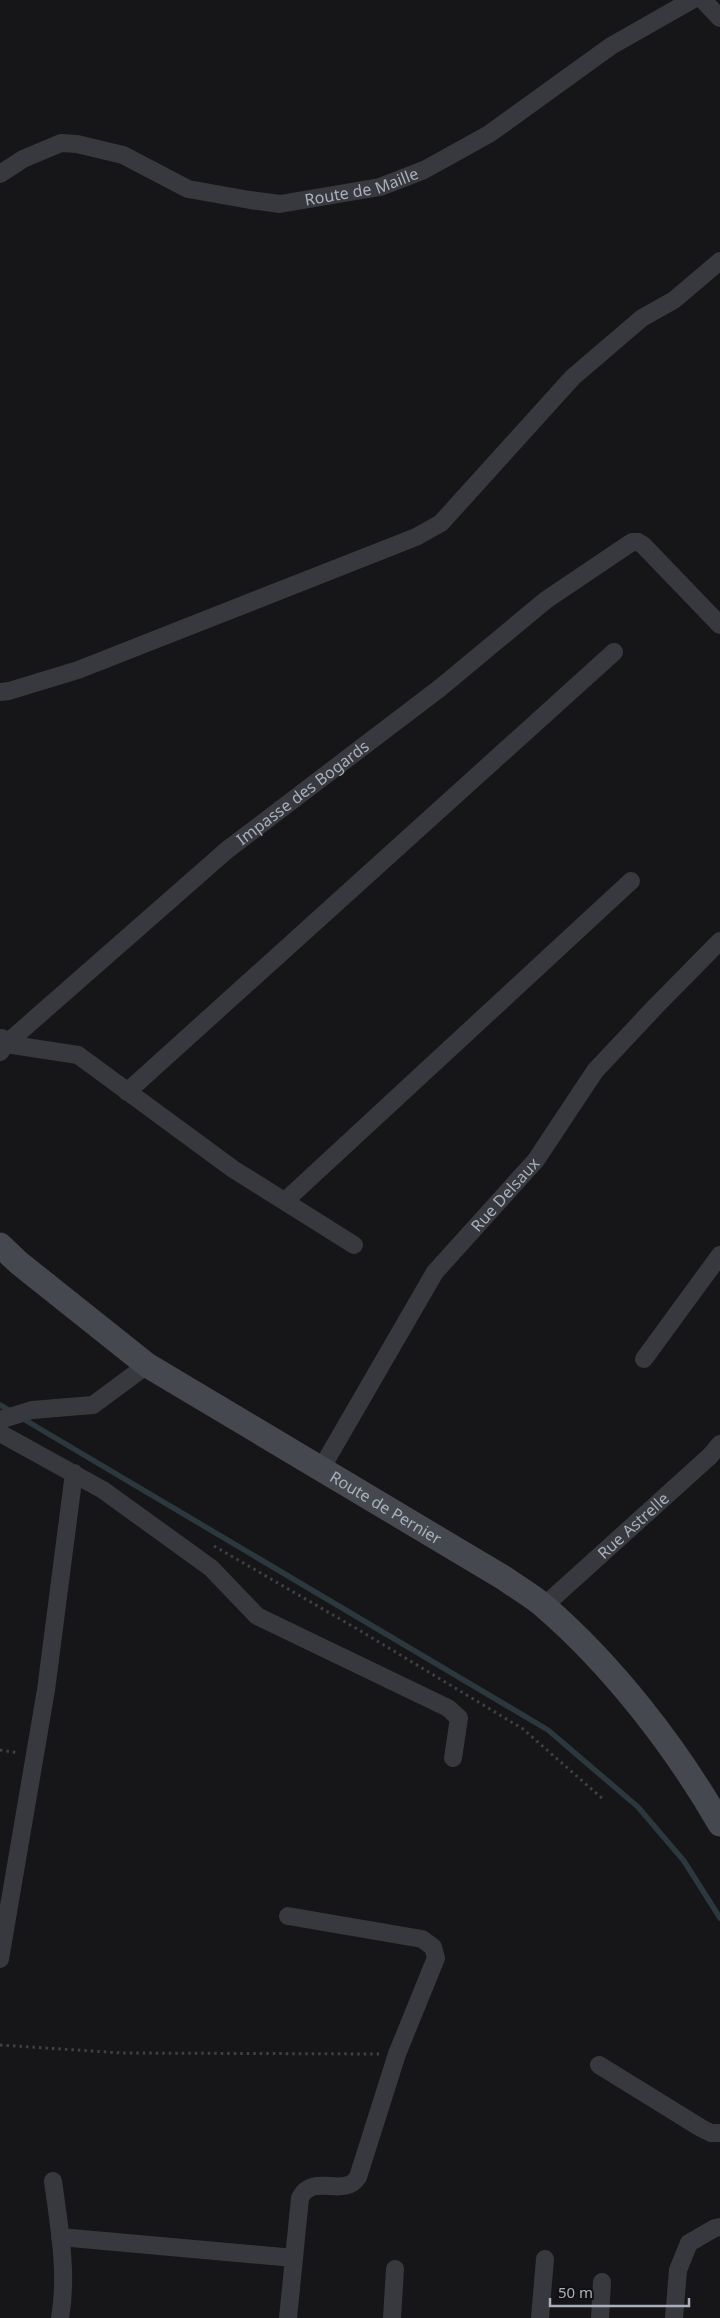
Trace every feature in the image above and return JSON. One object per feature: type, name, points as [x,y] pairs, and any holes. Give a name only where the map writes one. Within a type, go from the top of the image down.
[{"type":"street","name":"Route de Maille","points":[[0,174],[23,159],[61,144],[77,144],[123,155],[188,189],[250,200],[280,204],[380,187],[424,170],[489,134],[611,46],[692,0]]},
{"type":"street","points":[[703,0],[720,18]]},
{"type":"street","points":[[0,692],[78,670],[416,537],[440,523],[574,377],[642,318],[674,300],[720,261]]},
{"type":"street","name":"Impasse des Bogards","points":[[2,1044],[227,850],[440,688],[546,600],[632,542],[638,542],[643,545],[720,625]]},
{"type":"street","points":[[127,1092],[614,652]]},
{"type":"street","points":[[285,1201],[631,881]]},
{"type":"street","name":"Rue Delsaux","points":[[321,1469],[435,1272],[536,1160],[595,1071],[720,941]]},
{"type":"street","points":[[2,1044],[78,1056],[233,1169],[354,1245]]},
{"type":"street","name":"Route de Pernier","points":[[0,1245],[19,1263],[147,1365],[504,1578],[544,1606],[594,1654],[637,1704],[703,1794],[720,1824]]},
{"type":"street","points":[[644,1359],[720,1255]]},
{"type":"street","points":[[0,1420],[32,1410],[93,1405],[147,1365]]},
{"type":"street","points":[[0,1434],[103,1490],[211,1568],[258,1616],[448,1708],[459,1718],[453,1758]]},
{"type":"street","name":"Rue Astrelle","points":[[544,1606],[710,1456],[720,1444]]},
{"type":"street","points":[[0,1960],[46,1690],[74,1474]]},
{"type":"street","points":[[288,1916],[422,1939],[433,1947],[436,1958],[397,2054],[356,2181],[344,2186],[311,2186],[302,2195],[288,2318]]},
{"type":"street","points":[[599,2065],[701,2128],[711,2133],[720,2133]]},
{"type":"street","points":[[53,2181],[63,2260],[63,2299],[60,2318]]},
{"type":"street","points":[[674,2318],[678,2270],[689,2243],[720,2227]]},
{"type":"street","points":[[60,2237],[294,2258]]},
{"type":"street","points":[[540,2318],[544,2259]]},
{"type":"street","points":[[392,2318],[394,2269]]},
{"type":"street","points":[[600,2318],[602,2282]]},
{"type":"path","points":[[206,1542],[360,1630],[522,1729],[604,1800]]},
{"type":"path","points":[[0,2045],[122,2053],[397,2054]]},
{"type":"waterway","points":[[0,1405],[12,1412]]},
{"type":"waterway","points":[[20,1417],[548,1730],[638,1807],[684,1861],[720,1918]]}]
